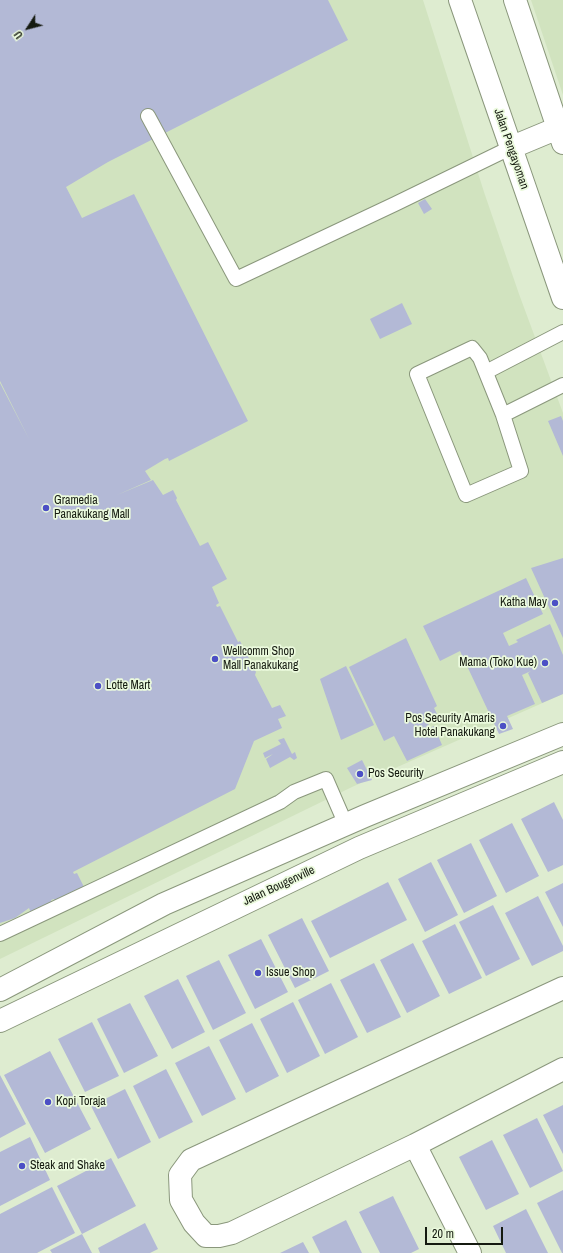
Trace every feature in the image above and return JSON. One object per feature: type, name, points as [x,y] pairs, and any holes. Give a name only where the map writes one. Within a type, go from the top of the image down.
[{"type":"street","name":"Jalan Pengayoman","points":[[460,0],[563,298]]},
{"type":"street","points":[[510,148],[560,136],[515,0]]},
{"type":"street","points":[[0,990],[164,904],[346,824],[563,734]]},
{"type":"street","name":"Jalan Bougenville","points":[[0,1021],[275,887],[359,848],[563,762]]},
{"type":"street","points":[[263,861],[275,887]]},
{"type":"street","points":[[563,988],[192,1160],[180,1175],[181,1200],[194,1223],[206,1236],[219,1236],[232,1233],[415,1145],[563,1069]]},
{"type":"street","points":[[415,1145],[470,1253]]},
{"type":"lane","points":[[148,116],[236,279],[510,148]]},
{"type":"lane","points":[[486,372],[563,332]]},
{"type":"lane","points":[[472,348],[480,358],[486,372],[503,415],[521,471],[466,495],[417,374],[472,348]]},
{"type":"lane","points":[[503,415],[563,385]]},
{"type":"lane","points":[[0,934],[280,802],[294,792],[326,779],[346,824]]},
{"type":"shaded area","points":[[0,0],[423,0],[484,192],[519,294],[563,413],[563,694],[352,787],[0,959]]},
{"type":"shaded area","points":[[531,0],[563,0],[563,95]]},
{"type":"building","points":[[0,0],[328,0],[348,40],[108,162],[66,187],[82,218],[134,194],[248,421],[169,461],[168,458],[165,459],[145,471],[151,480],[117,495],[153,480],[163,495],[173,490],[177,498],[176,500],[200,546],[208,542],[227,579],[212,587],[219,603],[216,605],[217,607],[220,606],[238,642],[240,641],[272,708],[280,705],[286,716],[278,719],[282,728],[254,741],[235,789],[73,872],[74,874],[77,873],[84,887],[55,901],[54,899],[51,900],[54,908],[33,918],[29,908],[15,918],[0,923],[0,383],[29,439],[0,381]]},
{"type":"building","points":[[425,199],[432,209],[424,214],[418,203]]},
{"type":"building","points":[[402,303],[412,324],[380,339],[370,319]]},
{"type":"building","points":[[561,416],[563,421],[563,456],[548,421]]},
{"type":"building","name":"Katha May","points":[[563,558],[563,638],[531,568]]},
{"type":"building","points":[[526,578],[543,614],[503,633],[509,646],[518,642],[516,640],[550,624],[563,655],[563,694],[542,703],[528,673],[531,671],[522,675],[535,704],[507,716],[513,729],[499,734],[460,651],[440,661],[423,626]]},
{"type":"building","points":[[406,638],[437,706],[434,708],[438,716],[427,721],[430,728],[434,726],[442,745],[407,761],[394,736],[384,741],[349,667]],"holes":[[[414,717],[415,725],[407,720]]]},
{"type":"building","points":[[346,666],[374,725],[341,740],[320,679]]},
{"type":"building","points":[[284,738],[292,754],[295,752],[297,758],[294,760],[290,757],[270,768],[266,759],[273,754],[265,758],[263,753],[281,744],[278,740]]},
{"type":"building","name":"Pos Security","points":[[362,760],[372,780],[357,784],[347,768]]},
{"type":"building","points":[[554,802],[563,820],[563,865],[548,872],[521,819]]},
{"type":"building","points":[[512,823],[539,876],[506,893],[479,840]]},
{"type":"building","points":[[471,843],[497,896],[464,913],[437,860]]},
{"type":"building","points":[[431,862],[458,915],[425,932],[398,879]]},
{"type":"building","points":[[388,882],[407,920],[330,958],[311,921]]},
{"type":"building","points":[[563,883],[563,927],[545,892]]},
{"type":"building","points":[[538,896],[563,946],[563,951],[532,966],[505,913]]},
{"type":"building","points":[[493,905],[520,959],[486,976],[459,922]]},
{"type":"building","points":[[302,918],[329,971],[295,988],[268,935]]},
{"type":"building","points":[[455,924],[482,978],[449,994],[422,941]]},
{"type":"building","name":"Issue Shop","points":[[261,939],[288,992],[255,1009],[228,955]]},
{"type":"building","points":[[413,943],[440,996],[407,1013],[380,960]]},
{"type":"building","points":[[219,960],[246,1013],[213,1030],[186,976]]},
{"type":"building","points":[[374,963],[401,1017],[367,1033],[340,980]]},
{"type":"building","points":[[178,979],[205,1032],[172,1049],[144,996]]},
{"type":"building","points":[[331,983],[358,1037],[325,1054],[298,1000]]},
{"type":"building","points":[[293,1002],[320,1056],[287,1073],[260,1019]]},
{"type":"building","points":[[130,1003],[158,1056],[124,1073],[97,1019]]},
{"type":"building","points":[[92,1022],[119,1076],[85,1092],[58,1039]]},
{"type":"building","points":[[252,1023],[279,1076],[246,1093],[219,1040]]},
{"type":"building","points":[[209,1046],[236,1099],[202,1116],[175,1063]]},
{"type":"building","name":"Kopi Toraja","points":[[50,1051],[91,1129],[45,1153],[4,1075]]},
{"type":"building","points":[[166,1069],[193,1122],[159,1139],[133,1086]]},
{"type":"building","points":[[0,1075],[26,1124],[0,1138]]},
{"type":"building","points":[[125,1089],[151,1142],[118,1159],[91,1106]]},
{"type":"building","points":[[563,1105],[563,1154],[543,1115]]},
{"type":"building","points":[[537,1118],[563,1171],[530,1188],[503,1135]]},
{"type":"building","name":"Steak and Shake","points":[[30,1137],[50,1180],[0,1206],[0,1152]]},
{"type":"building","points":[[492,1140],[519,1194],[486,1210],[459,1157]]},
{"type":"building","points":[[111,1158],[136,1206],[82,1234],[57,1186]]},
{"type":"building","points":[[52,1187],[75,1233],[37,1253],[0,1253],[0,1214]]},
{"type":"building","points":[[563,1190],[563,1253],[562,1253],[537,1203]]},
{"type":"building","points":[[393,1196],[419,1249],[411,1253],[380,1253],[359,1212]]},
{"type":"building","points":[[526,1209],[548,1253],[506,1253],[493,1226]]},
{"type":"building","points":[[346,1220],[362,1253],[320,1253],[312,1237]]},
{"type":"building","points":[[145,1223],[158,1249],[150,1253],[100,1253],[98,1248]]},
{"type":"building","points":[[82,1234],[92,1253],[52,1253],[50,1250]]},
{"type":"building","points":[[303,1242],[309,1253],[280,1253]]},
{"type":"place","name":"Gramedia Panakukang Mall","points":[[46,508]]},
{"type":"place","name":"Katha May","points":[[555,603]]},
{"type":"place","name":"Wellcomm Shop Mall Panakukang","points":[[215,659]]},
{"type":"place","name":"Mama (Toko Kue)","points":[[545,663]]},
{"type":"place","name":"Lotte Mart","points":[[98,686]]},
{"type":"place","name":"Pos Security Amaris Hotel Panakukang","points":[[503,726]]},
{"type":"place","name":"Pos Security","points":[[360,774]]},
{"type":"place","name":"Issue Shop","points":[[258,973]]},
{"type":"place","name":"Kopi Toraja","points":[[48,1102]]},
{"type":"place","name":"Steak and Shake","points":[[22,1166]]}]
